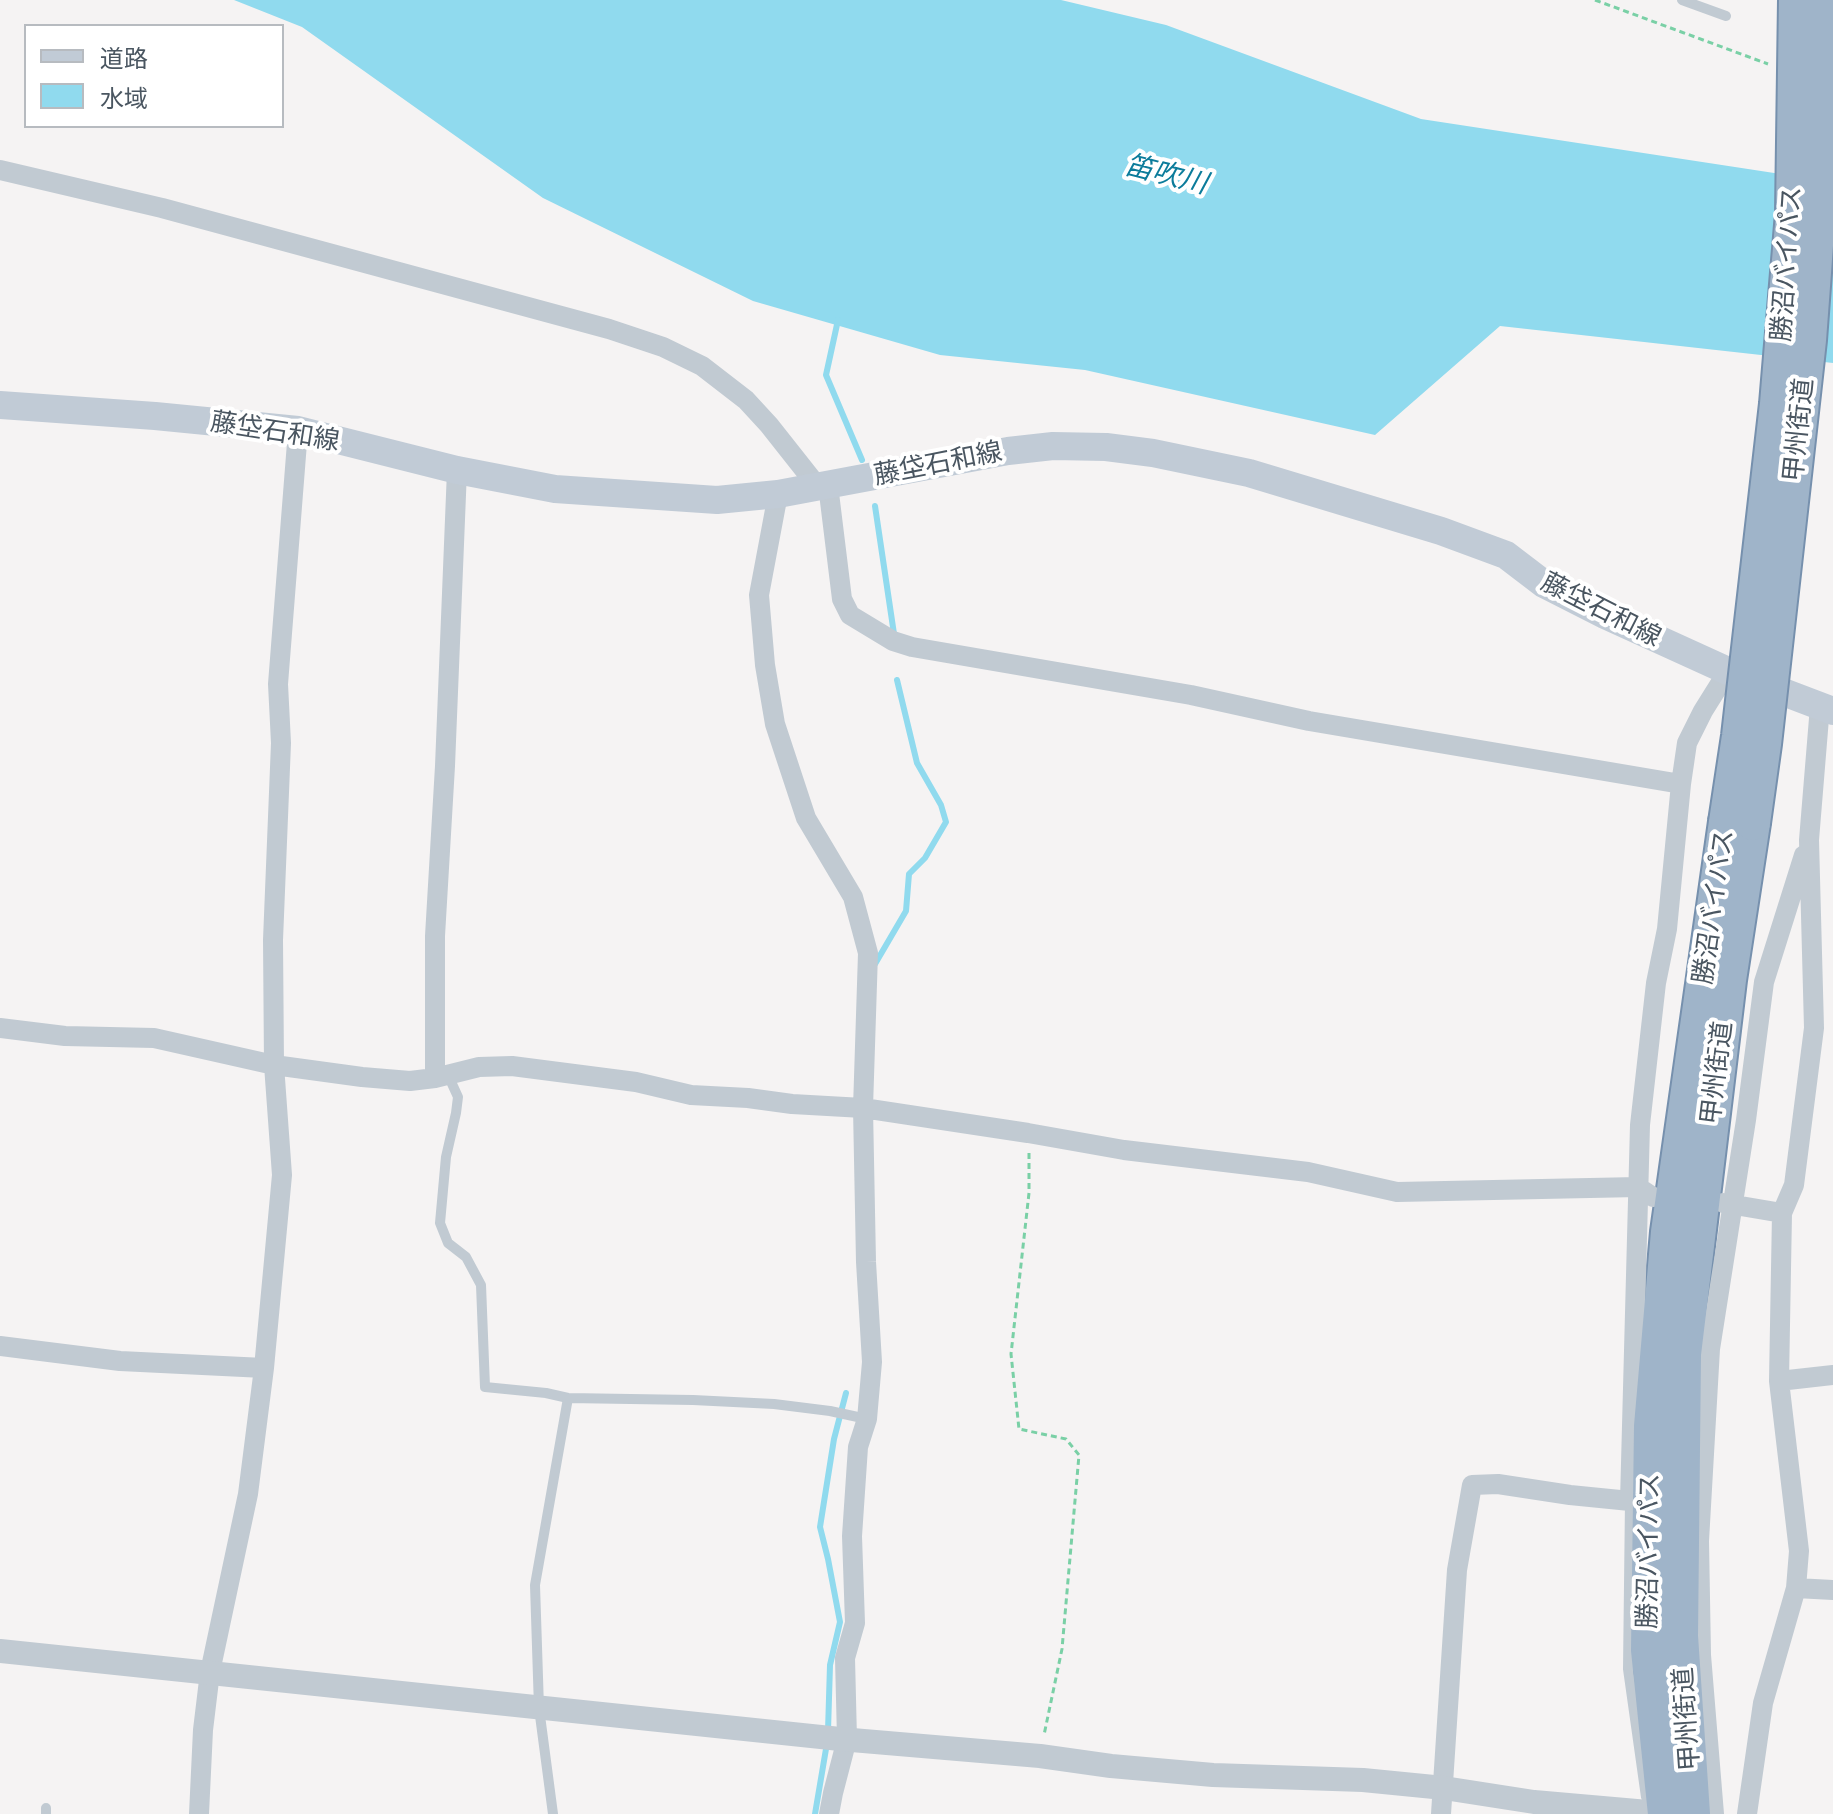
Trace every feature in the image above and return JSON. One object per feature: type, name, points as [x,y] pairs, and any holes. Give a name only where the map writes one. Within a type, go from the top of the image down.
[{"type":"highway","name":"勝沼バイパス","points":[[1740,822],[1739,736],[1777,404],[1793,213],[1796,0]]},
{"type":"highway","name":"甲州街道","points":[[1685,1813],[1681,1636],[1684,1354],[1729,980],[1740,822],[1764,744],[1809,340],[1818,218],[1822,0]]},
{"type":"main road","points":[[1789,0],[1833,15]]},
{"type":"main road","points":[[1811,0],[1833,15]]},
{"type":"main road","name":"藤垈石和線","points":[[0,405],[298,430],[457,470],[555,489],[717,500],[778,494],[958,459],[1053,446],[1106,447],[1153,453],[1249,473],[1441,531],[1506,555],[1544,584],[1605,615],[1728,671],[1826,708]]},
{"type":"street","points":[[0,170],[162,208],[609,329],[663,347],[702,366],[746,400],[825,486],[842,599],[850,615],[893,641],[973,658],[1191,695],[1309,721],[1681,784]]},
{"type":"street","points":[[199,1814],[203,1730],[210,1672],[248,1494],[264,1368],[282,1175],[274,1065],[273,940],[281,743],[278,684],[298,430]]},
{"type":"street","points":[[441,1076],[435,936],[457,470]]},
{"type":"street","points":[[778,494],[759,595],[765,665],[775,724],[806,818],[853,897],[868,953],[863,1108],[866,1262],[872,1362],[859,1417],[852,1536],[855,1623],[845,1658],[844,1739],[829,1814]]},
{"type":"street","points":[[1441,1814],[1457,1570],[1472,1485],[1498,1484],[1630,1501],[1646,1192],[1642,1109],[1656,983],[1667,929],[1687,743],[1728,671]]},
{"type":"street","points":[[1747,1814],[1763,1703],[1796,1588],[1799,1551],[1779,1381],[1782,1213],[1794,1185],[1814,1028],[1809,840],[1826,708]]},
{"type":"street","points":[[0,1651],[844,1739],[1040,1756],[1111,1766],[1213,1775],[1363,1780],[1444,1788],[1534,1802],[1685,1813],[1701,1655],[1699,1541],[1710,1349],[1725,1203],[1764,982],[1809,840]]},
{"type":"street","points":[[0,1028],[65,1036],[154,1038],[274,1065],[410,1081],[479,1067],[512,1066],[636,1082],[691,1095],[863,1108],[1124,1150],[1308,1172],[1397,1192],[1646,1192]]},
{"type":"street","points":[[1725,1203],[1782,1213]]},
{"type":"street","points":[[0,1346],[120,1361],[264,1368]]},
{"type":"street","points":[[1779,1381],[1833,1375]]},
{"type":"street","points":[[1796,1588],[1833,1590]]},
{"type":"lane","points":[[1682,0],[1726,16]]},
{"type":"lane","points":[[441,1076],[458,1097],[446,1157],[440,1223],[448,1243],[466,1257],[481,1285],[485,1387],[568,1398],[774,1404],[859,1417]]},
{"type":"lane","points":[[553,1814],[539,1708],[535,1585],[568,1398]]},
{"type":"lane","points":[[1630,1501],[1628,1669],[1685,1813]]},
{"type":"path","points":[[1595,0],[1774,66]]},
{"type":"path","points":[[1028,1133],[1029,1193],[1011,1354],[1019,1429],[1066,1439],[1079,1455],[1062,1649],[1040,1756]]},
{"type":"water","name":"笛吹川","points":[[234,0],[1061,0],[1166,25],[1421,119],[1833,182],[1833,363],[1500,326],[1375,435],[1085,370],[940,355],[753,301],[543,198],[302,27]]},
{"type":"waterway","points":[[838,320],[826,375],[862,460]]},
{"type":"waterway","points":[[875,506],[894,634]]},
{"type":"waterway","points":[[875,964],[906,911],[909,874],[925,858],[946,822],[941,805],[917,763],[897,680]]},
{"type":"waterway","points":[[828,1731],[830,1665],[840,1622],[820,1527],[834,1439],[846,1393]]},
{"type":"waterway","points":[[815,1814],[827,1743]]}]
